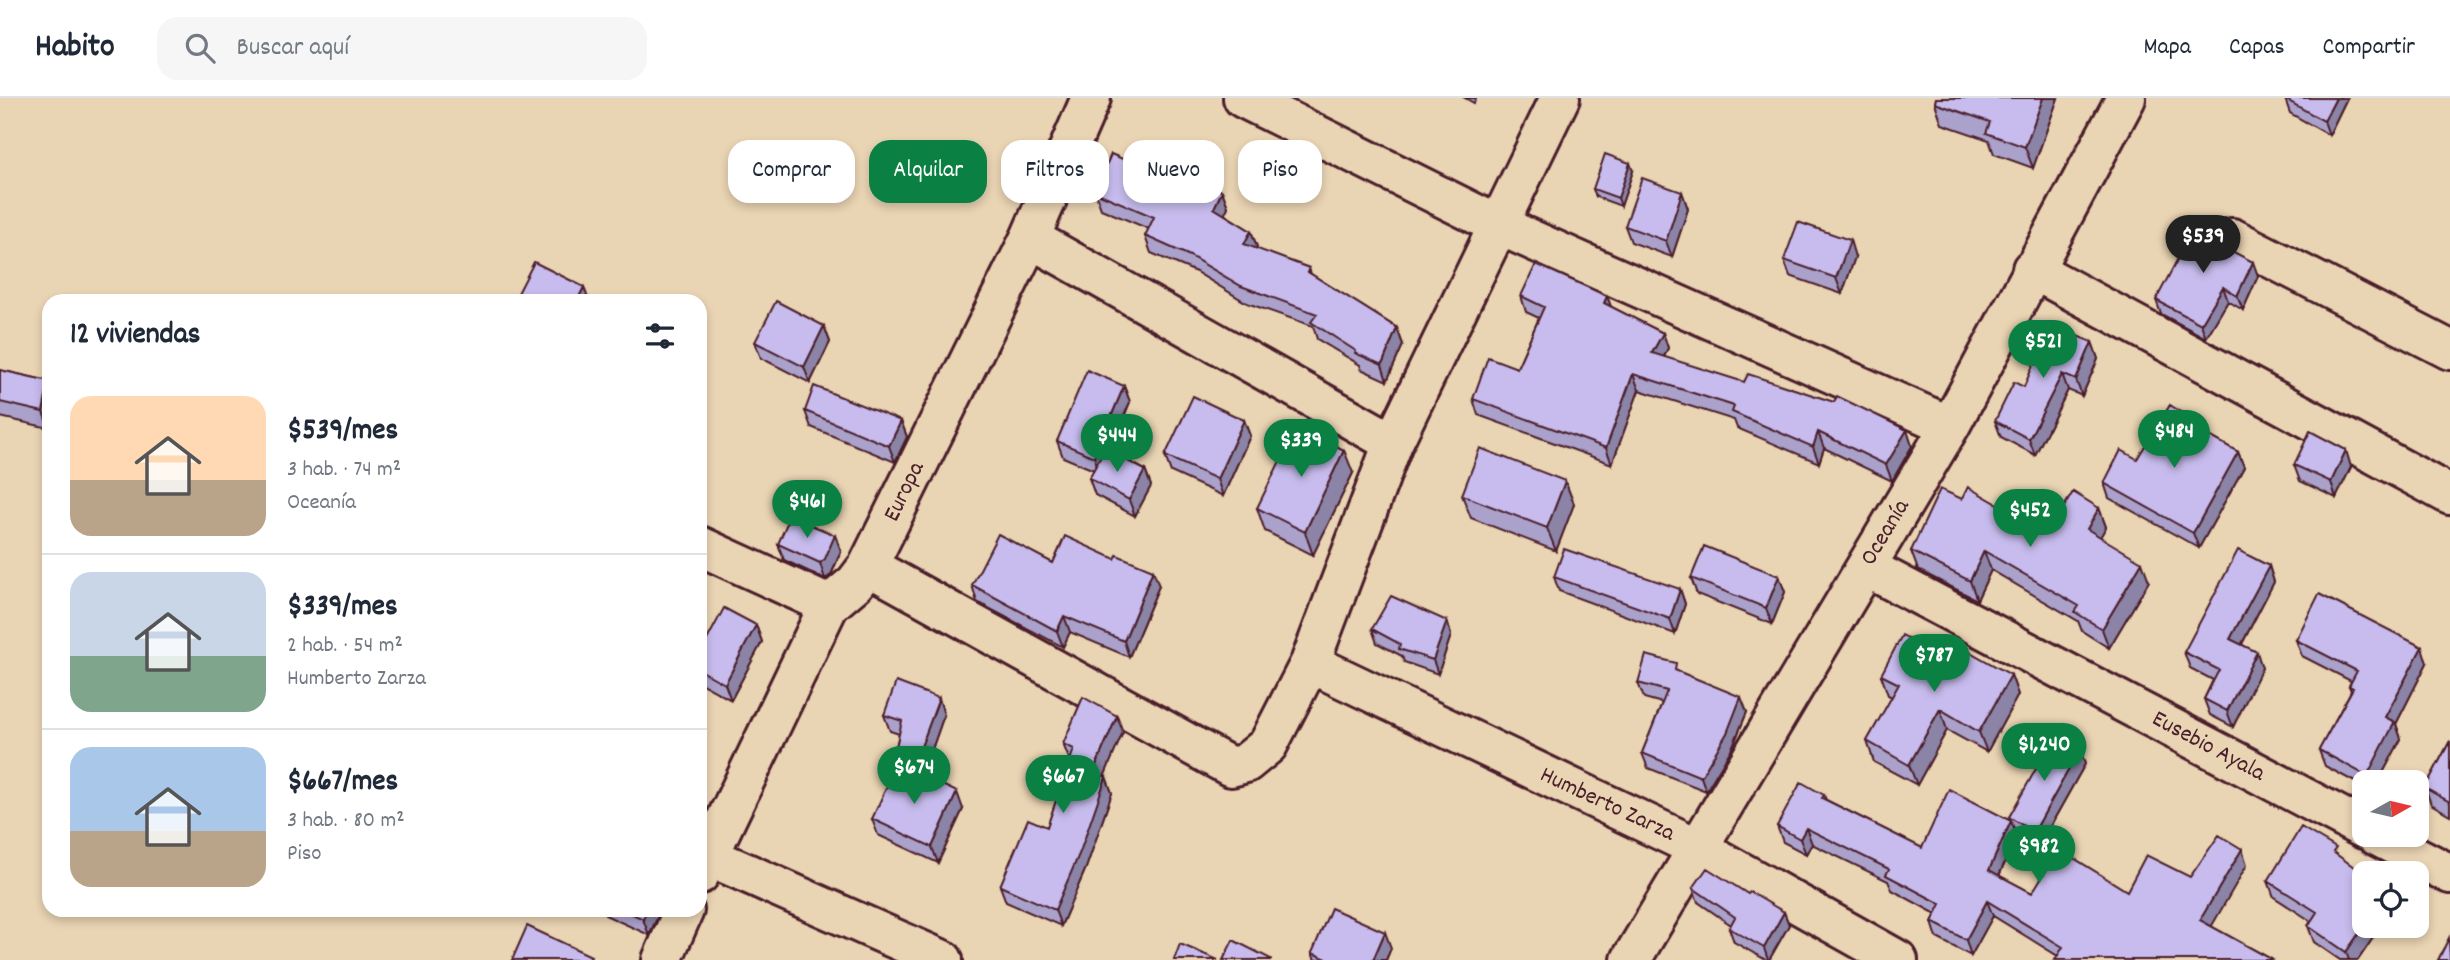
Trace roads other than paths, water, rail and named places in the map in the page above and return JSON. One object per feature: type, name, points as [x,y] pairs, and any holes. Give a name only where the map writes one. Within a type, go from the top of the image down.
[{"type":"street","name":"Europa","points":[[707,859],[829,605],[855,583],[868,566],[1030,238],[1091,98]]},
{"type":"street","points":[[1243,98],[1496,224],[1950,426]]},
{"type":"street","points":[[868,566],[1231,766],[1246,764],[1268,745],[1310,663],[1394,443],[1496,224],[1560,98]]},
{"type":"street","name":"Oceanía","points":[[1631,960],[1950,426],[2126,98]]},
{"type":"street","points":[[1030,238],[1394,443]]},
{"type":"street","points":[[2232,238],[2450,350]]},
{"type":"street","points":[[2032,269],[2450,495]]},
{"type":"street","points":[[707,549],[829,605]]},
{"type":"street","name":"Eusebio Ayala","points":[[1866,567],[2352,823]]},
{"type":"street","name":"Humberto Zarza","points":[[1310,663],[1698,848],[1898,960]]},
{"type":"street","points":[[2398,847],[2450,874]]},
{"type":"street","points":[[707,866],[943,960]]},
{"type":"street","points":[[662,960],[681,917]]}]
